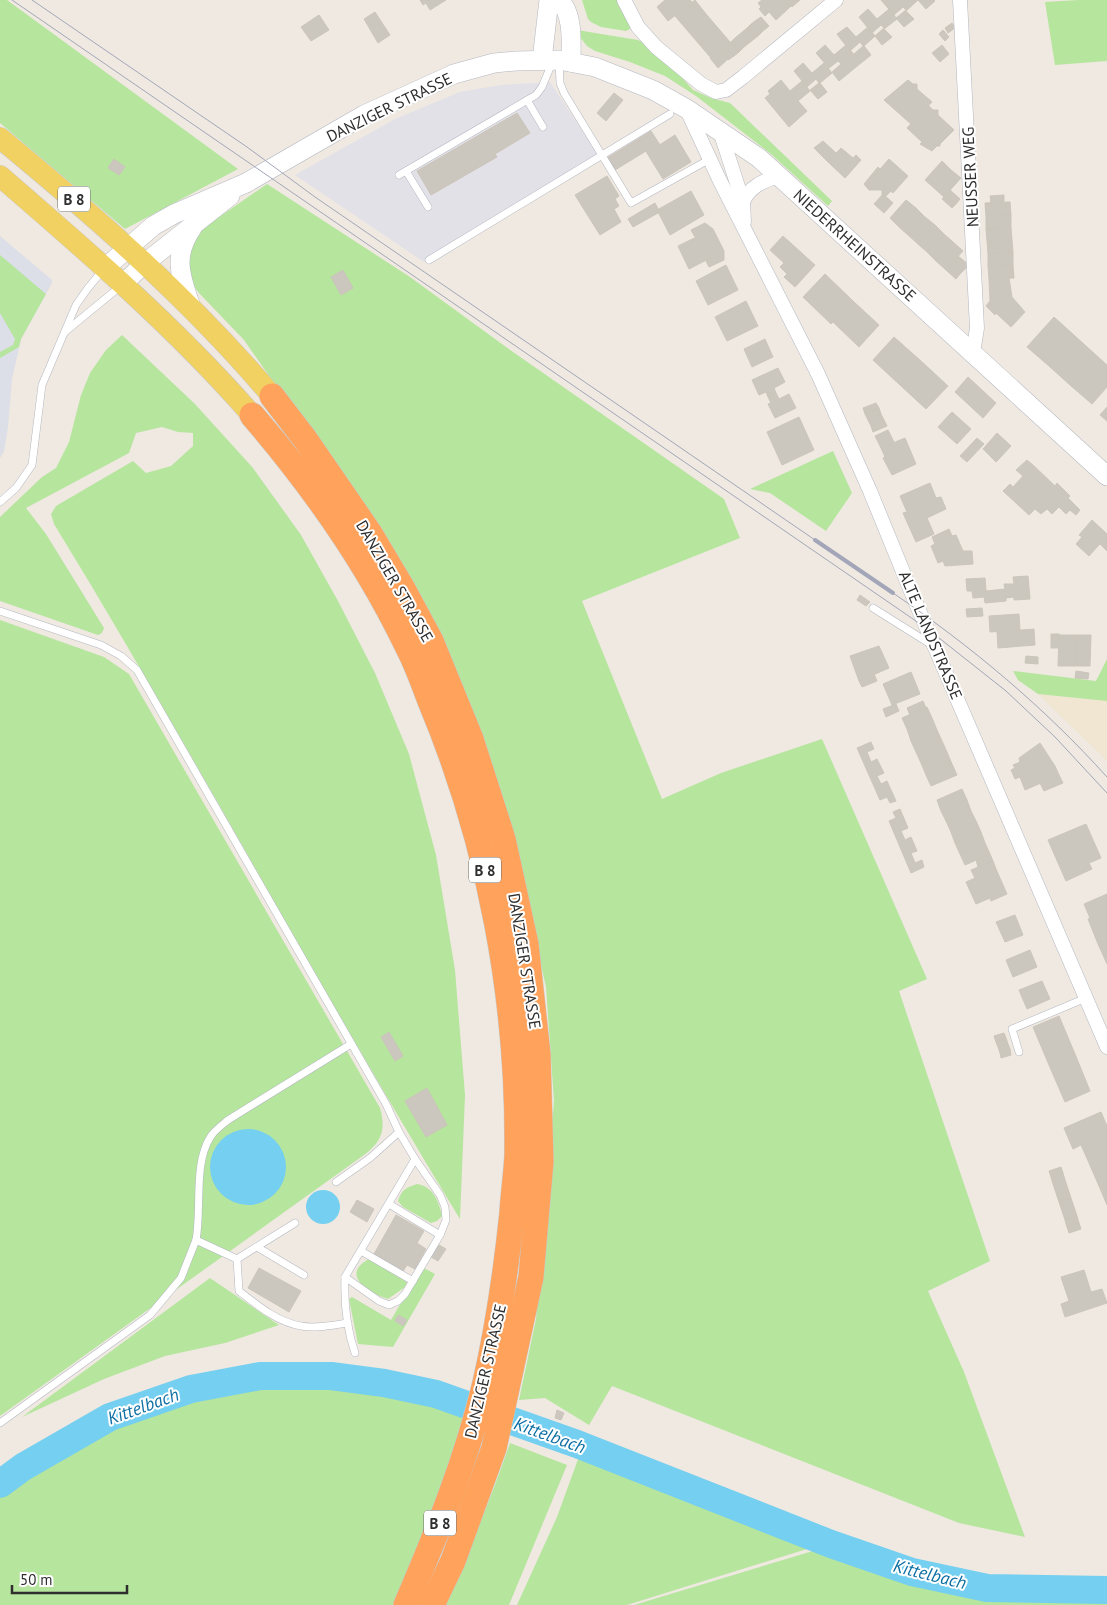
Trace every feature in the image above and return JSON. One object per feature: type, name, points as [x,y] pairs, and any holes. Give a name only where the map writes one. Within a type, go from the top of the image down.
[{"type":"highway","name":"DANZIGER STRASSE","points":[[272,396],[305,439],[370,532],[430,641],[471,739],[503,839],[526,944],[538,1054],[542,1162],[531,1277],[497,1386],[470,1440],[430,1550],[406,1605]]},
{"type":"highway","name":"DANZIGER STRASSE","points":[[252,415],[287,455],[349,543],[409,649],[449,745],[480,844],[502,948],[514,1056],[517,1158],[506,1272],[494,1448],[453,1561],[432,1605]]},
{"type":"main road","points":[[549,0],[556,61]]},
{"type":"main road","points":[[556,61],[569,24],[567,14],[559,0]]},
{"type":"main road","name":"NIEDERRHEINSTRASSE","points":[[556,61],[595,67],[653,90],[679,112],[721,134],[759,158],[1107,476]]},
{"type":"main road","name":"DANZIGER STRASSE","points":[[105,268],[153,226],[174,214],[246,183],[364,116],[454,74],[494,63],[556,61]]},
{"type":"main road","name":"DANZIGER STRASSE","points":[[0,138],[88,211],[145,263],[191,307],[272,396]]},
{"type":"main road","name":"DANZIGER STRASSE","points":[[0,176],[123,284],[179,337],[252,415]]},
{"type":"main road","name":"DANZIGER STRASSE","points":[[123,284],[145,263],[246,183]]},
{"type":"main road","points":[[191,307],[180,275],[180,250],[195,224]]},
{"type":"street","points":[[624,0],[638,27],[656,47],[701,84],[716,92],[726,90],[836,0]]},
{"type":"street","name":"NEUSSER WEG","points":[[960,0],[977,328],[973,353]]},
{"type":"street","name":"ALTE LANDSTRASSE","points":[[679,112],[710,159],[818,374],[1107,1047]]},
{"type":"street","name":"ALTE LANDSTRASSE","points":[[721,134],[743,202],[744,228]]},
{"type":"street","points":[[743,202],[746,193],[757,185],[778,176]]},
{"type":"lane","points":[[399,175],[536,95],[556,61]]},
{"type":"lane","points":[[556,61],[564,93],[631,203],[710,159]]},
{"type":"lane","points":[[527,100],[543,127]]},
{"type":"lane","points":[[429,260],[601,155],[679,112]]},
{"type":"lane","points":[[406,171],[428,207]]},
{"type":"lane","points":[[0,502],[16,488],[32,464],[42,385],[76,305],[105,268]]},
{"type":"lane","points":[[64,332],[123,284]]},
{"type":"lane","points":[[873,608],[936,648]]},
{"type":"lane","points":[[0,611],[102,645],[121,656],[137,670],[386,1104],[415,1160],[440,1195],[445,1208],[446,1220],[440,1235],[406,1294],[398,1301],[389,1304],[379,1300],[345,1277]]},
{"type":"lane","points":[[1019,1052],[1012,1029],[1086,998]]},
{"type":"lane","points":[[0,1423],[150,1315],[181,1278],[196,1240],[199,1223],[203,1154],[211,1136],[228,1120],[351,1044]]},
{"type":"lane","points":[[336,1182],[370,1158],[399,1132]]},
{"type":"lane","points":[[355,1353],[351,1343],[344,1296],[345,1277],[415,1160]]},
{"type":"lane","points":[[389,1204],[440,1235]]},
{"type":"lane","points":[[237,1259],[295,1223]]},
{"type":"lane","points":[[196,1240],[237,1259]]},
{"type":"lane","points":[[257,1247],[304,1275]]},
{"type":"lane","points":[[361,1251],[413,1281]]},
{"type":"lane","points":[[237,1259],[239,1291],[261,1308],[285,1322],[301,1326],[348,1323]]},
{"type":"shaded area","points":[[550,82],[598,155],[424,262],[295,175],[395,119],[460,92],[501,85]]},
{"type":"shaded area","points":[[0,236],[52,280],[52,283],[21,339],[12,379],[4,451],[0,458]]},
{"type":"shaded area","points":[[1038,694],[1107,701],[1107,762],[1100,754]]},
{"type":"green space","points":[[0,0],[7,0],[238,169],[125,229],[0,123]]},
{"type":"green space","points":[[582,0],[617,0],[629,18],[630,29],[626,31],[601,27],[591,22],[588,19]]},
{"type":"green space","points":[[1107,0],[1107,61],[1055,65],[1045,2]]},
{"type":"green space","points":[[577,30],[638,40],[644,43],[677,72],[693,90],[711,98],[730,103],[832,201],[828,206],[771,154],[696,96],[665,76],[595,51],[587,46]]},
{"type":"green space","points":[[267,184],[410,277],[506,347],[724,499],[740,538],[582,601],[662,799],[721,773],[822,739],[927,979],[899,991],[990,1261],[928,1291],[964,1372],[1025,1537],[959,1523],[612,1386],[589,1425],[545,1398],[519,1400],[536,1319],[554,1101],[546,987],[519,866],[281,393],[244,340],[193,285],[186,263],[193,239],[202,229]]},
{"type":"green space","points":[[0,255],[46,294],[21,339],[19,347],[0,358],[0,352],[13,345],[15,339],[0,313]]},
{"type":"green space","points":[[122,335],[195,404],[253,468],[301,535],[375,673],[409,754],[436,855],[455,970],[465,1095],[460,1219],[357,1046],[157,697],[54,524],[51,514],[56,506],[133,461],[146,473],[171,466],[193,446],[193,433],[178,432],[162,427],[136,433],[129,453],[26,508],[46,534],[104,628],[102,633],[98,635],[0,601],[0,517],[42,477],[56,468],[69,442],[81,395],[90,373],[106,350]]},
{"type":"green space","points":[[833,451],[852,493],[826,531],[770,493],[750,489]]},
{"type":"green space","points":[[0,620],[104,657],[129,674],[380,1108],[383,1123],[379,1140],[364,1155],[0,1416]]},
{"type":"green space","points":[[1107,659],[1107,701],[1038,694],[1018,680],[1013,671],[1096,681]]},
{"type":"green space","points":[[417,1184],[423,1185],[431,1191],[437,1200],[442,1216],[437,1221],[431,1223],[403,1207],[398,1201],[405,1190]]},
{"type":"green space","points":[[369,1259],[407,1282],[405,1287],[388,1299],[366,1288],[360,1283],[357,1271],[360,1265]]},
{"type":"green space","points":[[422,1267],[435,1274],[393,1347],[358,1344],[349,1299],[352,1297],[391,1320]]},
{"type":"green space","points":[[210,1278],[279,1325],[225,1343],[165,1356],[104,1379],[22,1417]]},
{"type":"green space","points":[[261,1380],[313,1380],[364,1384],[415,1395],[464,1411],[453,1460],[395,1605],[0,1605],[0,1490],[28,1470],[111,1421],[193,1393]]},
{"type":"green space","points":[[510,1443],[567,1465],[509,1605],[444,1605],[479,1525]]},
{"type":"green space","points":[[581,1451],[823,1544],[627,1605],[517,1605],[557,1517]]},
{"type":"green space","points":[[826,1547],[904,1575],[983,1593],[1107,1595],[1107,1605],[634,1605]]},
{"type":"water","points":[[248,1129],[263,1132],[275,1140],[283,1152],[286,1167],[283,1182],[275,1194],[263,1202],[248,1205],[233,1202],[221,1194],[213,1182],[210,1167],[213,1152],[221,1140],[233,1132]]},
{"type":"water","points":[[323,1190],[335,1195],[340,1207],[335,1219],[323,1224],[311,1219],[306,1207],[311,1195]]},
{"type":"building","points":[[420,0],[446,0],[430,10],[426,3],[423,5]]},
{"type":"building","points":[[665,0],[690,0],[692,2],[668,21],[657,7]]},
{"type":"building","points":[[695,0],[706,14],[687,30],[675,16]]},
{"type":"building","points":[[762,0],[786,0],[791,6],[776,20],[769,12],[765,16],[759,9],[761,7],[758,3]]},
{"type":"building","points":[[786,0],[800,0],[792,7]]},
{"type":"building","points":[[881,0],[918,0],[906,11],[914,19],[904,27],[896,18],[906,10],[903,7],[894,15]]},
{"type":"building","points":[[918,0],[934,0],[935,1],[926,9]]},
{"type":"building","points":[[868,9],[877,19],[889,9],[897,19],[884,29],[892,37],[882,45],[875,36],[884,28],[881,25],[872,33],[859,17]]},
{"type":"building","points":[[375,12],[390,35],[378,43],[364,19]]},
{"type":"building","points":[[706,14],[718,28],[699,44],[687,30]]},
{"type":"building","points":[[319,15],[329,30],[311,41],[301,27]]},
{"type":"building","points":[[761,17],[769,26],[763,31],[755,21]]},
{"type":"building","points":[[755,21],[763,31],[759,35],[750,25]]},
{"type":"building","points":[[952,23],[955,28],[948,33],[945,28]]},
{"type":"building","points":[[750,25],[759,35],[754,39],[746,29]]},
{"type":"building","points":[[847,27],[856,37],[868,27],[875,36],[864,46],[871,55],[861,63],[854,54],[863,46],[860,42],[850,51],[837,34]]},
{"type":"building","points":[[718,28],[730,42],[711,58],[699,44]]},
{"type":"building","points":[[746,29],[754,39],[749,43],[741,33]]},
{"type":"building","points":[[943,30],[949,37],[945,41],[939,34]]},
{"type":"building","points":[[741,33],[749,43],[744,47],[735,38]]},
{"type":"building","points":[[735,38],[744,47],[739,52],[731,42]]},
{"type":"building","points":[[731,42],[739,52],[734,56],[725,46]]},
{"type":"building","points":[[825,45],[834,55],[846,45],[861,63],[839,81],[832,72],[841,64],[838,61],[829,68],[816,53]]},
{"type":"building","points":[[942,45],[949,54],[940,62],[932,53]]},
{"type":"building","points":[[725,46],[734,56],[728,60],[720,50]]},
{"type":"building","points":[[720,50],[724,54],[714,63],[710,58]]},
{"type":"building","points":[[724,54],[728,59],[718,68],[714,63]]},
{"type":"building","points":[[803,63],[812,73],[824,63],[832,73],[820,83],[827,92],[818,99],[810,90],[819,83],[816,79],[807,87],[794,71]]},
{"type":"building","points":[[781,80],[790,91],[802,81],[810,91],[798,101],[807,111],[789,127],[765,98],[770,94],[768,91]]},
{"type":"building","points":[[908,80],[913,84],[917,84],[917,89],[932,102],[911,124],[884,100]]},
{"type":"building","points":[[614,93],[623,100],[606,121],[597,113]]},
{"type":"building","points":[[928,105],[933,110],[938,110],[938,115],[954,130],[940,146],[937,146],[932,151],[920,144],[922,142],[907,128]]},
{"type":"building","points":[[517,113],[530,133],[495,154],[497,157],[431,195],[417,171]]},
{"type":"building","points":[[651,131],[660,145],[647,153],[646,151],[615,170],[607,158]]},
{"type":"building","points":[[675,135],[691,162],[663,179],[647,153]]},
{"type":"building","points":[[823,141],[836,153],[828,162],[814,148]]},
{"type":"building","points":[[841,148],[853,158],[856,155],[861,160],[845,178],[828,162]]},
{"type":"building","points":[[114,159],[125,167],[119,175],[108,168]]},
{"type":"building","points":[[889,159],[908,176],[893,193],[874,176]]},
{"type":"building","points":[[942,161],[951,170],[934,188],[925,180]]},
{"type":"building","points":[[878,167],[880,169],[874,176],[891,191],[886,196],[882,195],[882,190],[869,190],[864,184]]},
{"type":"building","points":[[951,170],[961,178],[944,197],[934,188]]},
{"type":"building","points":[[607,176],[619,196],[615,199],[619,206],[614,209],[621,222],[600,235],[575,195]]},
{"type":"building","points":[[950,190],[960,199],[956,204],[946,195]]},
{"type":"building","points":[[691,191],[704,215],[670,235],[657,210]]},
{"type":"building","points":[[883,194],[893,203],[884,213],[874,204]]},
{"type":"building","points":[[946,195],[956,204],[952,208],[942,199]]},
{"type":"building","points":[[1004,195],[1004,202],[991,203],[990,196]]},
{"type":"building","points":[[906,200],[916,208],[899,227],[890,218]]},
{"type":"building","points":[[1010,202],[1011,215],[986,216],[985,203]]},
{"type":"building","points":[[655,203],[658,213],[633,227],[628,219]]},
{"type":"building","points":[[916,208],[925,217],[908,235],[899,227]]},
{"type":"building","points":[[1011,215],[1011,227],[986,229],[986,216]]},
{"type":"building","points":[[925,217],[935,225],[918,244],[908,235]]},
{"type":"building","points":[[705,223],[713,229],[695,237],[691,230]]},
{"type":"building","points":[[935,225],[944,234],[927,252],[918,244]]},
{"type":"building","points":[[1011,227],[1012,240],[987,241],[986,229]]},
{"type":"building","points":[[713,229],[724,251],[689,269],[678,246]]},
{"type":"building","points":[[944,234],[953,242],[936,261],[927,252]]},
{"type":"building","points":[[783,236],[815,265],[795,287],[784,277],[787,274],[780,267],[784,263],[770,250]]},
{"type":"building","points":[[1012,240],[1013,252],[988,254],[987,241]]},
{"type":"building","points":[[953,242],[963,251],[946,270],[936,261]]},
{"type":"building","points":[[724,251],[724,260],[709,267],[706,261]]},
{"type":"building","points":[[1013,252],[1013,265],[988,266],[988,254]]},
{"type":"building","points":[[958,256],[969,265],[964,270],[954,261]]},
{"type":"building","points":[[954,261],[964,270],[960,274],[950,265]]},
{"type":"building","points":[[726,265],[738,290],[708,305],[696,281]]},
{"type":"building","points":[[950,265],[960,274],[956,279],[946,270]]},
{"type":"building","points":[[1013,265],[1014,278],[989,279],[988,266]]},
{"type":"building","points":[[343,270],[353,288],[341,295],[331,277]]},
{"type":"building","points":[[825,274],[853,301],[831,324],[803,297]]},
{"type":"building","points":[[1009,278],[1012,297],[1025,312],[1011,327],[986,306],[990,301],[989,279]]},
{"type":"building","points":[[746,301],[758,326],[727,341],[715,317]]},
{"type":"building","points":[[853,301],[879,325],[859,347],[833,322]]},
{"type":"building","points":[[1054,317],[1075,336],[1049,366],[1027,347]]},
{"type":"building","points":[[1075,336],[1097,356],[1070,385],[1049,366]]},
{"type":"building","points":[[894,337],[921,361],[900,385],[873,360]]},
{"type":"building","points":[[765,339],[773,357],[752,367],[744,349]]},
{"type":"building","points":[[1097,356],[1107,365],[1107,387],[1092,404],[1070,385]]},
{"type":"building","points":[[921,361],[948,386],[926,409],[900,385]]},
{"type":"building","points":[[778,368],[785,382],[774,388],[776,393],[768,397],[766,392],[759,395],[752,380]]},
{"type":"building","points":[[968,377],[996,403],[983,418],[955,392]]},
{"type":"building","points":[[776,393],[779,399],[789,394],[796,408],[775,418],[768,404],[771,403],[768,397]]},
{"type":"building","points":[[876,403],[879,408],[865,414],[863,408]]},
{"type":"building","points":[[1107,407],[1107,421],[1100,415]]},
{"type":"building","points":[[879,408],[881,414],[868,420],[865,414]]},
{"type":"building","points":[[952,412],[971,429],[957,444],[938,427]]},
{"type":"building","points":[[881,414],[884,420],[871,426],[868,420]]},
{"type":"building","points":[[799,417],[814,450],[782,465],[767,432]]},
{"type":"building","points":[[884,420],[887,426],[873,432],[871,426]]},
{"type":"building","points":[[888,430],[894,442],[881,448],[875,436]]},
{"type":"building","points":[[997,433],[1011,446],[996,462],[983,449]]},
{"type":"building","points":[[905,438],[916,464],[892,475],[883,458],[885,457],[881,448]]},
{"type":"building","points":[[977,438],[984,444],[967,462],[960,456]]},
{"type":"building","points":[[1027,460],[1033,465],[1023,476],[1016,470]]},
{"type":"building","points":[[1033,465],[1055,486],[1057,483],[1070,496],[1068,498],[1080,510],[1076,515],[1070,510],[1066,514],[1059,507],[1052,514],[1047,509],[1041,514],[1035,509],[1029,515],[1003,491],[1010,484],[1013,487]]},
{"type":"building","points":[[930,483],[936,498],[941,497],[946,509],[927,518],[934,534],[916,542],[903,513],[907,512],[900,496]]},
{"type":"building","points":[[1092,520],[1107,536],[1089,556],[1076,544],[1082,537],[1079,535]]},
{"type":"building","points":[[949,529],[952,536],[956,535],[963,551],[972,551],[973,564],[945,566],[943,561],[938,563],[931,546],[935,544],[932,537]]},
{"type":"building","points":[[1107,536],[1107,551],[1100,544]]},
{"type":"building","points":[[1028,576],[1030,599],[1014,600],[1014,597],[1006,598],[1006,601],[985,603],[984,597],[973,598],[972,591],[967,591],[966,579],[985,578],[986,591],[1005,589],[1004,584],[1014,584],[1013,577]]},
{"type":"building","points":[[860,595],[870,602],[866,606],[857,600]]},
{"type":"building","points":[[982,608],[983,616],[967,617],[966,609]]},
{"type":"building","points":[[1019,614],[1020,630],[990,632],[989,616]]},
{"type":"building","points":[[1034,629],[1035,645],[998,648],[997,632]]},
{"type":"building","points":[[1051,634],[1059,634],[1059,648],[1051,648]]},
{"type":"building","points":[[1059,635],[1075,635],[1075,666],[1058,666]]},
{"type":"building","points":[[1075,635],[1091,635],[1090,666],[1075,666]]},
{"type":"building","points":[[879,646],[889,668],[859,681],[850,656]]},
{"type":"building","points":[[1026,656],[1038,657],[1038,664],[1025,663]]},
{"type":"building","points":[[1076,671],[1089,673],[1088,679],[1075,678]]},
{"type":"building","points":[[911,672],[920,694],[892,705],[883,684]]},
{"type":"building","points":[[874,674],[877,681],[862,687],[859,681]]},
{"type":"building","points":[[923,701],[926,708],[910,715],[907,708]]},
{"type":"building","points":[[896,704],[899,711],[886,717],[883,709]]},
{"type":"building","points":[[927,707],[932,718],[907,729],[902,718]]},
{"type":"building","points":[[932,718],[937,730],[911,741],[907,729]]},
{"type":"building","points":[[937,730],[942,741],[916,752],[911,741]]},
{"type":"building","points":[[942,741],[947,752],[921,763],[916,752]]},
{"type":"building","points":[[871,742],[874,749],[867,752],[871,762],[877,759],[884,773],[877,776],[881,784],[887,781],[896,801],[890,803],[887,797],[880,800],[857,748]]},
{"type":"building","points":[[1040,743],[1059,775],[1025,790],[1020,777],[1015,779],[1011,770],[1015,768],[1013,765],[1020,762],[1019,758]]},
{"type":"building","points":[[947,752],[952,764],[926,775],[921,763]]},
{"type":"building","points":[[952,764],[957,775],[931,786],[926,775]]},
{"type":"building","points":[[1059,775],[1063,783],[1044,791],[1040,783]]},
{"type":"building","points":[[962,789],[967,800],[941,811],[937,800]]},
{"type":"building","points":[[967,800],[971,811],[946,821],[941,811]]},
{"type":"building","points":[[900,809],[908,828],[901,831],[905,840],[911,837],[917,851],[911,853],[915,863],[922,860],[924,867],[911,873],[889,821],[896,818],[893,812]]},
{"type":"building","points":[[971,811],[976,821],[951,832],[946,821]]},
{"type":"building","points":[[976,821],[981,832],[955,843],[951,832]]},
{"type":"building","points":[[1086,824],[1101,858],[1089,863],[1092,869],[1066,881],[1048,840]]},
{"type":"building","points":[[981,832],[985,843],[960,854],[955,843]]},
{"type":"building","points":[[985,843],[990,854],[965,865],[960,854]]},
{"type":"building","points":[[990,854],[993,861],[978,867],[976,860]]},
{"type":"building","points":[[993,861],[996,869],[975,878],[971,870]]},
{"type":"building","points":[[996,869],[1007,894],[991,901],[990,898],[976,904],[966,882]]},
{"type":"building","points":[[1107,894],[1107,940],[1098,944],[1084,904]]},
{"type":"building","points":[[1015,915],[1023,935],[1005,942],[996,922]]},
{"type":"building","points":[[1107,940],[1107,964],[1098,944]]},
{"type":"building","points":[[1030,950],[1037,967],[1013,977],[1006,960]]},
{"type":"building","points":[[1042,981],[1050,999],[1027,1009],[1019,990]]},
{"type":"building","points":[[1059,1016],[1075,1054],[1049,1065],[1033,1027]]},
{"type":"building","points":[[389,1032],[403,1056],[395,1061],[381,1037]]},
{"type":"building","points":[[1004,1033],[1006,1038],[996,1042],[994,1036]]},
{"type":"building","points":[[1006,1038],[1008,1044],[998,1047],[996,1042]]},
{"type":"building","points":[[1008,1044],[1010,1049],[1000,1053],[998,1047]]},
{"type":"building","points":[[1010,1049],[1011,1055],[1001,1058],[1000,1053]]},
{"type":"building","points":[[1075,1054],[1090,1091],[1065,1102],[1049,1065]]},
{"type":"building","points":[[427,1088],[447,1125],[426,1137],[405,1101]]},
{"type":"building","points":[[1101,1112],[1107,1126],[1107,1147],[1086,1156],[1081,1145],[1073,1149],[1064,1128]]},
{"type":"building","points":[[1107,1147],[1107,1182],[1099,1186],[1086,1156]]},
{"type":"building","points":[[1061,1167],[1063,1173],[1051,1177],[1049,1171]]},
{"type":"building","points":[[1063,1173],[1065,1180],[1053,1184],[1051,1177]]},
{"type":"building","points":[[1065,1180],[1067,1186],[1055,1190],[1053,1184]]},
{"type":"building","points":[[1107,1182],[1107,1205],[1099,1186]]},
{"type":"building","points":[[1067,1186],[1069,1192],[1057,1196],[1055,1190]]},
{"type":"building","points":[[1069,1192],[1071,1198],[1059,1202],[1057,1196]]},
{"type":"building","points":[[1071,1198],[1073,1204],[1061,1208],[1059,1202]]},
{"type":"building","points":[[357,1200],[374,1209],[367,1222],[350,1212]]},
{"type":"building","points":[[1073,1204],[1075,1210],[1063,1214],[1061,1208]]},
{"type":"building","points":[[1075,1210],[1077,1216],[1065,1220],[1063,1214]]},
{"type":"building","points":[[396,1215],[424,1231],[417,1243],[426,1249],[415,1269],[407,1265],[403,1271],[374,1254]]},
{"type":"building","points":[[1077,1216],[1079,1223],[1067,1227],[1065,1220]]},
{"type":"building","points":[[1079,1223],[1081,1229],[1069,1233],[1067,1227]]},
{"type":"building","points":[[439,1245],[446,1249],[438,1261],[431,1257]]},
{"type":"building","points":[[259,1268],[301,1291],[289,1312],[248,1288]]},
{"type":"building","points":[[1084,1270],[1091,1292],[1102,1289],[1107,1303],[1065,1317],[1061,1304],[1069,1301],[1061,1277]]},
{"type":"building","points":[[398,1315],[407,1320],[403,1326],[395,1321]]},
{"type":"building","points":[[557,1410],[564,1413],[561,1420],[555,1418]]},
{"type":"waterway","name":"Kittelbach","points":[[0,1484],[23,1467],[110,1417],[191,1389],[260,1376],[331,1376],[384,1383],[436,1394],[577,1444],[831,1544],[912,1572],[987,1588],[1107,1590]]},
{"type":"tram line","points":[[12,0],[929,630],[1006,691],[1055,737],[1107,793]]},
{"type":"tram line","points":[[32,0],[247,147],[315,197],[815,540]]},
{"type":"tram line","points":[[893,593],[950,634],[1006,679],[1058,726],[1107,777]]},
{"type":"railway","points":[[815,540],[893,593]]}]
